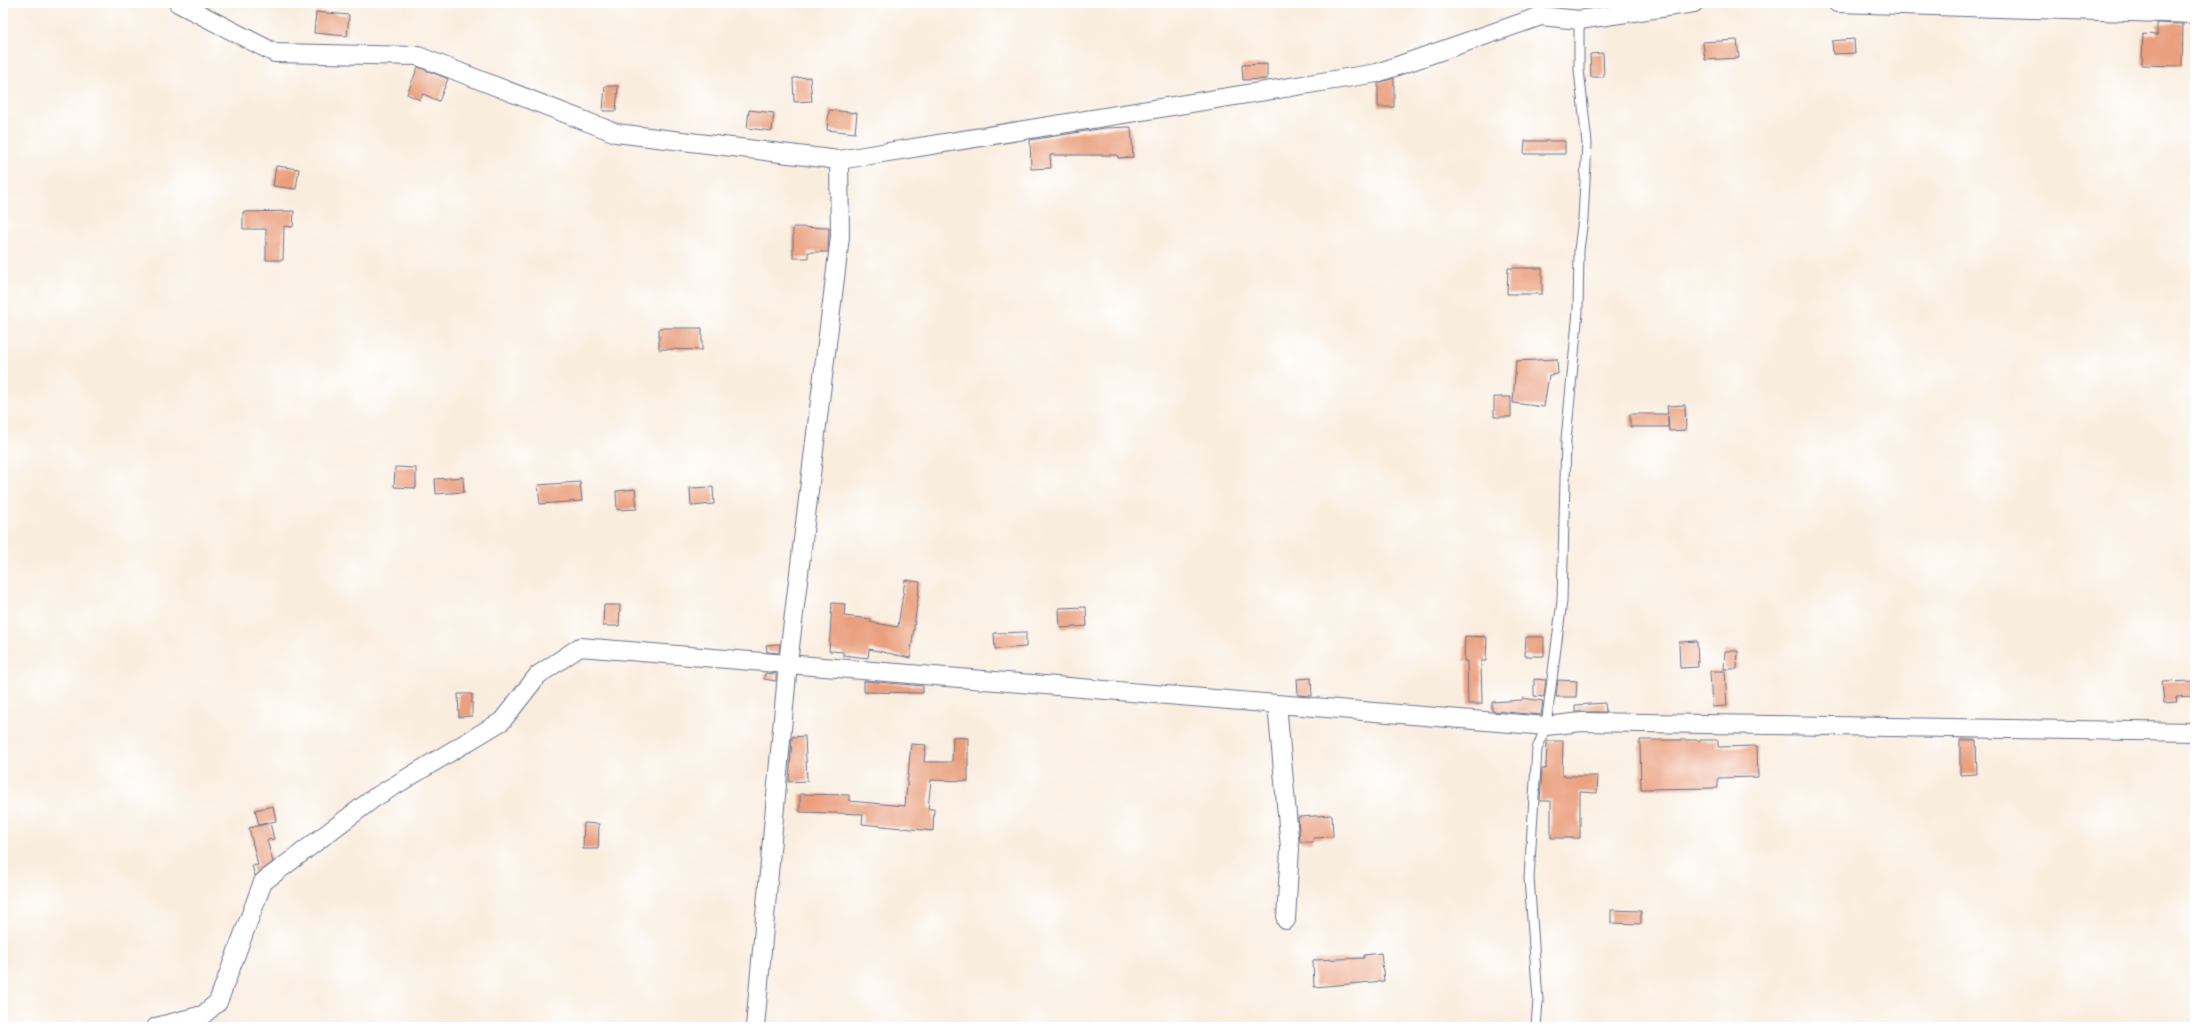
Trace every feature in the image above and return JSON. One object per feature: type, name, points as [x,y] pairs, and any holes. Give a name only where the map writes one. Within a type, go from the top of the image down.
[{"type":"street","points":[[178,3],[275,53],[418,56],[616,133],[839,160],[1377,74],[1541,9],[1579,20],[1694,3]]},
{"type":"street","points":[[1838,3],[2195,14]]},
{"type":"street","points":[[754,1027],[788,663],[840,237],[839,160]]},
{"type":"street","points":[[156,1027],[203,1015],[218,1002],[263,882],[374,798],[502,721],[538,675],[580,647],[1546,726],[1582,722],[2195,732]]},
{"type":"street","points":[[1277,704],[1290,848],[1286,920]]},
{"type":"lane","points":[[1536,1027],[1538,1000],[1529,878],[1537,749],[1546,726],[1562,602],[1566,440],[1578,311],[1579,250],[1583,219],[1587,143],[1579,70],[1579,20]]},
{"type":"building","points":[[316,12],[349,15],[347,36],[314,33]]},
{"type":"building","points":[[2157,23],[2183,24],[2182,66],[2142,65],[2143,34],[2157,35]]},
{"type":"building","points":[[1854,39],[1855,53],[1833,54],[1832,41]]},
{"type":"building","points":[[1737,40],[1739,58],[1705,60],[1703,42]]},
{"type":"building","points":[[1603,53],[1604,77],[1591,77],[1590,54]]},
{"type":"building","points":[[1267,64],[1267,79],[1243,80],[1242,65]]},
{"type":"building","points":[[418,67],[448,79],[439,101],[423,94],[420,100],[407,94]]},
{"type":"building","points":[[810,77],[812,101],[794,102],[793,78]]},
{"type":"building","points":[[1394,78],[1394,107],[1378,107],[1378,83]]},
{"type":"building","points":[[605,86],[618,86],[616,111],[603,111]]},
{"type":"building","points":[[749,110],[774,113],[772,131],[747,128]]},
{"type":"building","points":[[829,110],[857,113],[855,133],[827,130]]},
{"type":"building","points":[[1131,127],[1133,157],[1118,158],[1117,155],[1050,155],[1051,168],[1031,169],[1030,140],[1105,128]]},
{"type":"building","points":[[1525,141],[1565,141],[1565,154],[1524,154]]},
{"type":"building","points":[[276,166],[299,169],[296,189],[273,186]]},
{"type":"building","points":[[294,211],[293,227],[284,226],[283,260],[266,260],[266,229],[243,229],[243,212]]},
{"type":"building","points":[[793,227],[829,228],[828,252],[808,252],[808,258],[793,258]]},
{"type":"building","points":[[1508,268],[1542,268],[1542,294],[1507,294]]},
{"type":"building","points":[[659,328],[702,328],[702,350],[659,349]]},
{"type":"building","points":[[1557,359],[1558,374],[1549,375],[1544,407],[1513,403],[1516,361]]},
{"type":"building","points":[[1494,397],[1511,397],[1511,417],[1494,417]]},
{"type":"building","points":[[1685,405],[1686,430],[1669,431],[1668,416],[1668,427],[1630,427],[1630,414],[1668,414],[1667,406]]},
{"type":"building","points":[[395,467],[416,468],[416,488],[394,487]]},
{"type":"building","points":[[463,477],[464,492],[436,494],[435,479]]},
{"type":"building","points":[[580,482],[582,501],[540,504],[538,485]]},
{"type":"building","points":[[713,487],[714,504],[691,506],[690,488]]},
{"type":"building","points":[[635,489],[637,509],[617,510],[616,491]]},
{"type":"building","points":[[905,580],[920,582],[910,658],[869,649],[868,658],[843,655],[843,652],[829,651],[832,603],[845,604],[844,616],[871,619],[870,622],[898,627]]},
{"type":"building","points":[[604,605],[620,605],[619,626],[603,626]]},
{"type":"building","points":[[1086,607],[1087,626],[1060,628],[1059,608]]},
{"type":"building","points":[[1026,632],[1026,647],[995,649],[994,633]]},
{"type":"building","points":[[1465,636],[1487,637],[1486,661],[1481,661],[1482,704],[1468,704],[1467,661],[1464,661]]},
{"type":"building","points":[[1526,637],[1544,637],[1544,656],[1525,656]]},
{"type":"building","points":[[1697,641],[1698,667],[1680,668],[1679,642]]},
{"type":"building","points":[[780,644],[779,653],[767,652],[766,645]]},
{"type":"building","points":[[1725,651],[1738,651],[1737,669],[1724,669]]},
{"type":"building","points":[[1710,671],[1725,671],[1727,706],[1712,707]]},
{"type":"building","points":[[765,673],[776,674],[776,681],[764,679]]},
{"type":"building","points":[[1311,678],[1312,696],[1298,695],[1297,679]]},
{"type":"building","points":[[1534,679],[1546,680],[1544,697],[1534,696]]},
{"type":"building","points":[[1558,680],[1577,681],[1576,697],[1556,697]]},
{"type":"building","points":[[864,681],[923,686],[923,693],[864,692]]},
{"type":"building","points":[[2195,681],[2195,696],[2176,697],[2177,702],[2164,703],[2162,682]]},
{"type":"building","points":[[458,694],[472,694],[472,716],[459,717]]},
{"type":"building","points":[[1523,698],[1543,701],[1541,715],[1492,711],[1492,702],[1522,700]]},
{"type":"building","points":[[1605,703],[1606,712],[1575,712],[1575,705]]},
{"type":"building","points":[[805,736],[807,781],[789,782],[792,737]]},
{"type":"building","points":[[953,737],[968,738],[968,781],[931,780],[928,809],[934,809],[933,831],[862,824],[863,814],[800,812],[800,794],[849,795],[849,801],[905,806],[911,744],[926,745],[924,762],[952,762]]},
{"type":"building","points":[[1640,740],[1718,740],[1718,747],[1757,746],[1758,777],[1718,778],[1718,788],[1641,789]]},
{"type":"building","points":[[1960,740],[1976,740],[1977,774],[1960,775]]},
{"type":"building","points":[[1547,741],[1563,741],[1562,776],[1598,776],[1597,793],[1580,792],[1580,838],[1551,838],[1551,801],[1540,801],[1542,769],[1546,769]]},
{"type":"building","points":[[273,806],[276,821],[259,825],[255,810]]},
{"type":"building","points":[[1332,815],[1333,837],[1313,838],[1313,842],[1300,842],[1298,817]]},
{"type":"building","points":[[270,823],[274,839],[267,840],[273,862],[255,876],[252,866],[258,865],[249,828]]},
{"type":"building","points":[[584,823],[599,824],[598,849],[583,849]]},
{"type":"building","points":[[1611,910],[1641,911],[1641,924],[1611,923]]},
{"type":"building","points":[[1381,953],[1384,981],[1314,987],[1313,960],[1364,958],[1364,955]]}]
